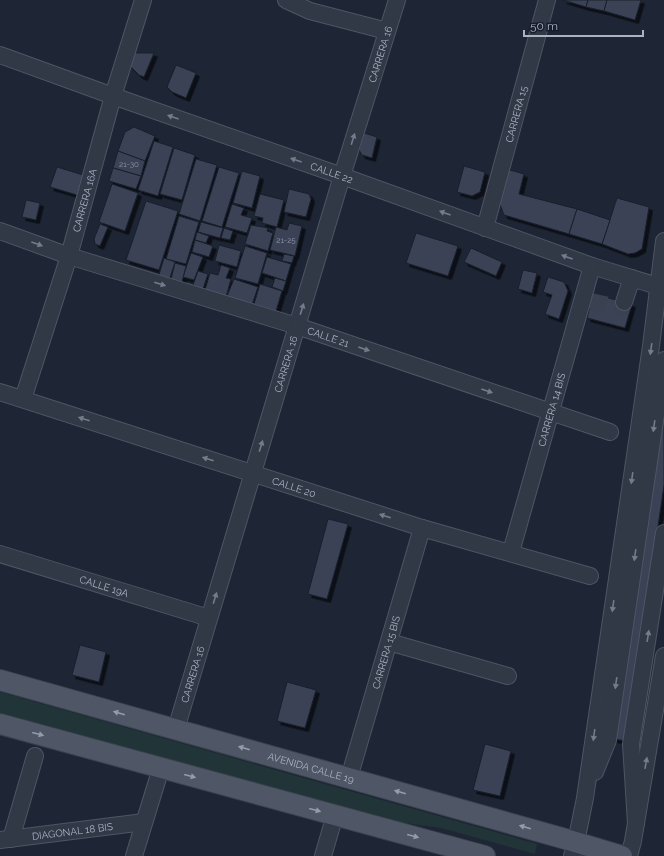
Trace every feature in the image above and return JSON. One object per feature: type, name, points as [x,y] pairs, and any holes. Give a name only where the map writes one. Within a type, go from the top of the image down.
[{"type":"main road","name":"AVENIDA CALLE 19","points":[[0,680],[349,778],[574,849],[622,856]]},
{"type":"main road","points":[[0,724],[485,856]]},
{"type":"street","name":"CARRERA 16A","points":[[23,399],[69,256],[113,96],[143,0]]},
{"type":"street","points":[[286,0],[310,10],[387,31]]},
{"type":"street","name":"CARRERA 16","points":[[176,729],[296,326],[397,0]]},
{"type":"street","name":"CARRERA 15","points":[[485,228],[547,0]]},
{"type":"street","name":"CALLE 22","points":[[0,55],[592,266],[662,287]]},
{"type":"street","name":"CALLE 21","points":[[0,231],[69,256],[296,326],[610,432]]},
{"type":"street","points":[[664,241],[662,287],[664,326]]},
{"type":"street","name":"CARRERA 14 BIS","points":[[511,552],[550,412],[587,300],[592,266]]},
{"type":"street","points":[[624,302],[632,278]]},
{"type":"street","points":[[574,849],[585,798],[662,287]]},
{"type":"street","points":[[585,798],[608,740],[664,360]]},
{"type":"street","name":"CALLE 20","points":[[0,392],[422,528],[511,552],[590,576]]},
{"type":"street","name":"CARRERA 15 BIS","points":[[349,778],[422,528]]},
{"type":"street","points":[[636,822],[631,744],[664,533]]},
{"type":"street","name":"CALLE 19A","points":[[0,554],[209,618]]},
{"type":"street","points":[[388,642],[508,676]]},
{"type":"street","points":[[629,856],[664,656]]},
{"type":"street","points":[[5,839],[35,756]]},
{"type":"street","points":[[134,856],[161,768]]},
{"type":"street","points":[[324,856],[335,815]]},
{"type":"street","name":"DIAGONAL 18 BIS","points":[[5,839],[144,822]]},
{"type":"green space","points":[[0,692],[537,844],[535,854],[441,828],[390,821],[0,713]]},
{"type":"building","points":[[563,0],[588,0],[586,7]]},
{"type":"building","points":[[588,0],[607,0],[604,11],[586,7]]},
{"type":"building","points":[[607,0],[641,0],[635,20],[604,11]]},
{"type":"building","points":[[135,53],[154,53],[144,77],[139,75],[130,66]]},
{"type":"building","points":[[176,65],[196,73],[186,98],[172,92],[167,87]]},
{"type":"building","points":[[134,127],[155,136],[145,161],[118,151],[125,132]]},
{"type":"building","points":[[364,133],[377,137],[372,158],[362,155],[359,150]]},
{"type":"building","points":[[154,141],[173,147],[158,196],[138,190]]},
{"type":"building","points":[[174,148],[195,155],[182,200],[160,194]]},
{"type":"building","points":[[118,151],[145,161],[141,176],[113,168]]},
{"type":"building","points":[[196,159],[217,165],[200,221],[179,214]]},
{"type":"building","points":[[464,166],[485,172],[480,192],[472,196],[457,192]]},
{"type":"building","points":[[57,167],[83,175],[77,195],[50,187]]},
{"type":"building","points":[[219,167],[239,173],[222,227],[202,221]]},
{"type":"building","points":[[113,168],[141,176],[136,189],[109,181]]},
{"type":"building","points":[[506,169],[524,174],[519,194],[577,209],[569,234],[504,215],[498,199]]},
{"type":"building","points":[[242,171],[260,176],[252,208],[233,203]]},
{"type":"building","points":[[112,184],[138,193],[125,231],[99,222]]},
{"type":"building","points":[[289,189],[309,194],[311,199],[306,217],[284,212]]},
{"type":"building","points":[[260,194],[284,200],[277,227],[262,223],[263,218],[254,216]]},
{"type":"building","points":[[617,198],[649,207],[642,249],[635,253],[628,254],[602,244]]},
{"type":"building","points":[[26,200],[40,203],[36,220],[22,217]]},
{"type":"building","points":[[146,201],[178,211],[159,270],[126,260]]},
{"type":"building","points":[[232,204],[244,208],[241,215],[252,218],[247,233],[225,227]]},
{"type":"building","points":[[577,209],[610,220],[602,244],[569,234]]},
{"type":"building","points":[[179,216],[199,222],[186,264],[166,259]]},
{"type":"building","points":[[201,222],[223,228],[220,238],[198,232]]},
{"type":"building","points":[[289,223],[302,226],[295,256],[270,250],[276,227],[287,230]]},
{"type":"building","points":[[100,224],[108,227],[100,246],[95,244],[94,239]]},
{"type":"building","points":[[251,225],[268,228],[267,231],[273,233],[268,251],[245,244]]},
{"type":"building","points":[[224,228],[233,231],[230,240],[221,238]]},
{"type":"building","points":[[197,232],[209,236],[206,243],[195,240]]},
{"type":"building","points":[[416,233],[458,246],[448,276],[406,263]]},
{"type":"building","points":[[195,240],[213,246],[209,257],[192,252]]},
{"type":"building","points":[[219,245],[241,251],[237,267],[215,261]]},
{"type":"building","points":[[245,246],[267,253],[258,284],[235,278]]},
{"type":"building","points":[[471,248],[502,262],[496,276],[464,262]]},
{"type":"building","points":[[191,253],[203,257],[194,280],[183,277]]},
{"type":"building","points":[[284,254],[294,256],[292,263],[282,261]]},
{"type":"building","points":[[267,257],[291,264],[286,281],[262,273]]},
{"type":"building","points":[[164,258],[175,262],[169,281],[158,278]]},
{"type":"building","points":[[175,263],[186,266],[182,282],[171,279]]},
{"type":"building","points":[[221,265],[230,268],[226,278],[231,279],[226,297],[205,290],[210,273],[218,275]]},
{"type":"building","points":[[523,270],[537,273],[532,293],[518,289]]},
{"type":"building","points":[[198,271],[208,274],[203,289],[193,285]]},
{"type":"building","points":[[548,277],[564,282],[568,291],[559,319],[545,314],[552,295],[543,292]]},
{"type":"building","points":[[275,278],[286,281],[283,291],[272,287]]},
{"type":"building","points":[[234,279],[258,287],[252,305],[227,296]]},
{"type":"building","points":[[260,284],[282,291],[276,311],[254,304]]},
{"type":"building","points":[[593,294],[632,304],[625,328],[587,318]]},
{"type":"building","points":[[659,418],[664,419],[664,485],[627,741],[613,739]]},
{"type":"building","points":[[328,519],[348,524],[327,599],[308,594]]},
{"type":"building","points":[[80,645],[106,652],[99,682],[72,675]]},
{"type":"building","points":[[287,682],[316,690],[305,728],[277,721]]},
{"type":"building","points":[[485,744],[511,751],[500,796],[473,790]]},
{"type":"tunnel","points":[[591,301],[622,308],[624,302]]}]
